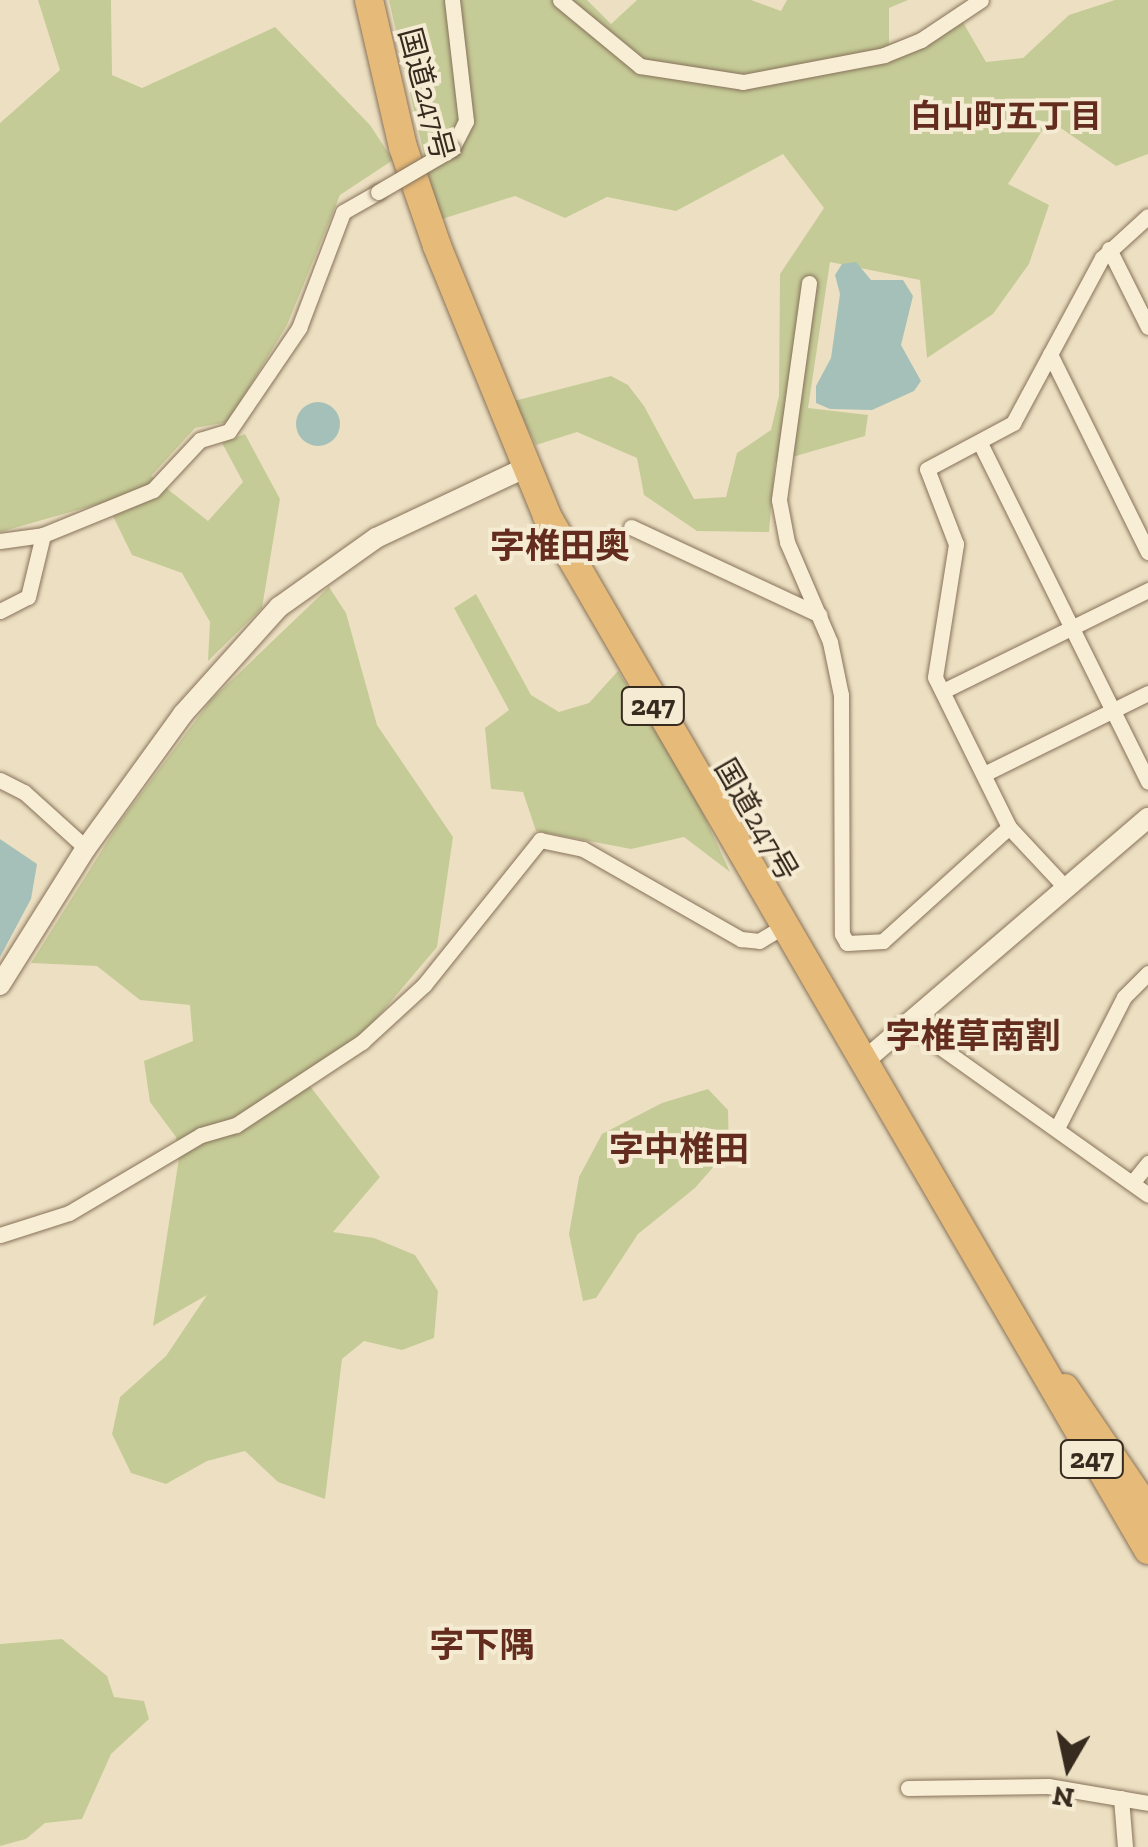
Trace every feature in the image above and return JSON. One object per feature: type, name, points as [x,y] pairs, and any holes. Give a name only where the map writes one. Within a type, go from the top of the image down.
[{"type":"highway","name":"国道247号","points":[[369,0],[420,196],[525,468],[576,572],[862,1063],[1044,1364],[1072,1428],[1148,1550]]},
{"type":"highway","name":"国道247号","points":[[1044,1364],[1090,1418],[1148,1510]]},
{"type":"street","points":[[0,540],[42,535],[153,490],[200,440],[229,432],[300,328],[343,212],[452,149],[466,121],[452,0]]},
{"type":"street","points":[[560,0],[640,66],[743,82],[884,56],[981,0]]},
{"type":"street","points":[[1064,886],[1010,827],[935,677],[956,544],[927,469],[1014,423],[1109,249],[1148,216]]},
{"type":"street","points":[[1109,249],[1148,328]]},
{"type":"street","points":[[809,283],[778,500],[787,542],[820,615],[841,695],[842,934],[847,943],[883,941],[1010,827]]},
{"type":"street","points":[[1050,354],[1148,552]]},
{"type":"street","points":[[980,444],[1148,782]]},
{"type":"street","points":[[0,985],[86,848],[196,699],[279,607],[376,538],[525,468]]},
{"type":"street","points":[[631,527],[820,615]]},
{"type":"street","points":[[0,611],[28,597],[42,535]]},
{"type":"street","points":[[943,691],[1148,590]]},
{"type":"street","points":[[984,774],[1148,693]]},
{"type":"street","points":[[0,780],[24,792],[86,848]]},
{"type":"street","points":[[862,1063],[910,1025],[1064,886],[1148,818]]},
{"type":"street","points":[[0,1236],[69,1213],[200,1136],[267,1108],[347,1054],[424,984],[540,840],[583,849],[742,939],[759,941],[782,927]]},
{"type":"street","points":[[1057,1128],[1124,997],[1148,973]]},
{"type":"street","points":[[910,1025],[1148,1194]]},
{"type":"street","points":[[1132,1183],[1148,1163]]},
{"type":"street","points":[[908,1788],[1048,1786],[1148,1803]]},
{"type":"street","points":[[1120,1798],[1125,1847]]},
{"type":"green space","points":[[38,0],[111,0],[112,75],[142,88],[275,27],[370,125],[393,160],[340,195],[287,325],[228,422],[195,428],[151,476],[208,521],[243,482],[222,443],[245,434],[280,499],[262,608],[208,661],[210,622],[182,573],[132,555],[106,502],[0,532],[0,123],[60,70]]},
{"type":"green space","points":[[389,0],[587,0],[611,24],[637,0],[751,0],[781,11],[787,0],[908,0],[889,8],[889,44],[961,19],[986,62],[1023,58],[1069,15],[1115,0],[1148,0],[1148,154],[1116,166],[1049,120],[1008,184],[1049,205],[1029,264],[993,314],[927,358],[920,280],[830,262],[808,408],[868,415],[865,436],[775,462],[769,532],[697,531],[644,495],[637,458],[577,432],[536,445],[514,401],[611,376],[628,385],[644,406],[694,499],[726,497],[737,453],[771,430],[779,396],[780,274],[824,208],[783,154],[676,211],[607,197],[565,218],[515,196],[439,220]]},
{"type":"green space","points":[[329,587],[346,613],[377,725],[453,837],[437,947],[354,1045],[303,1077],[380,1177],[333,1232],[374,1238],[415,1255],[438,1291],[434,1338],[402,1350],[364,1341],[342,1359],[325,1499],[278,1482],[245,1451],[207,1461],[166,1484],[131,1473],[112,1434],[120,1397],[166,1356],[207,1295],[153,1326],[179,1158],[176,1137],[150,1102],[144,1061],[193,1041],[190,1005],[140,1000],[97,966],[31,963],[119,823],[211,700]]},
{"type":"green space","points":[[476,594],[531,695],[559,712],[589,703],[618,671],[691,787],[730,872],[684,837],[631,849],[536,831],[523,792],[491,789],[485,728],[509,710],[454,608]]},
{"type":"green space","points":[[708,1089],[728,1110],[729,1149],[695,1188],[638,1234],[596,1298],[583,1301],[569,1234],[579,1177],[602,1134],[662,1103]]},
{"type":"green space","points":[[62,1639],[107,1676],[114,1697],[144,1701],[149,1719],[111,1754],[82,1819],[45,1823],[26,1839],[0,1846],[0,1644]]},
{"type":"water","points":[[856,262],[871,280],[903,280],[913,296],[901,345],[921,381],[914,391],[872,410],[830,409],[816,403],[816,386],[831,358],[840,294],[835,275],[842,264]]},
{"type":"water","points":[[318,402],[333,409],[340,424],[333,439],[318,446],[303,439],[296,424],[303,409]]},
{"type":"water","points":[[0,839],[37,864],[31,899],[0,957]]},
{"type":"district","name":"白山町五丁目","points":[[1006,116]]},
{"type":"district","name":"字椎田奥","points":[[560,546]]},
{"type":"district","name":"字椎草南割","points":[[973,1036]]},
{"type":"district","name":"字中椎田","points":[[679,1149]]},
{"type":"district","name":"字下隅","points":[[482,1645]]}]
